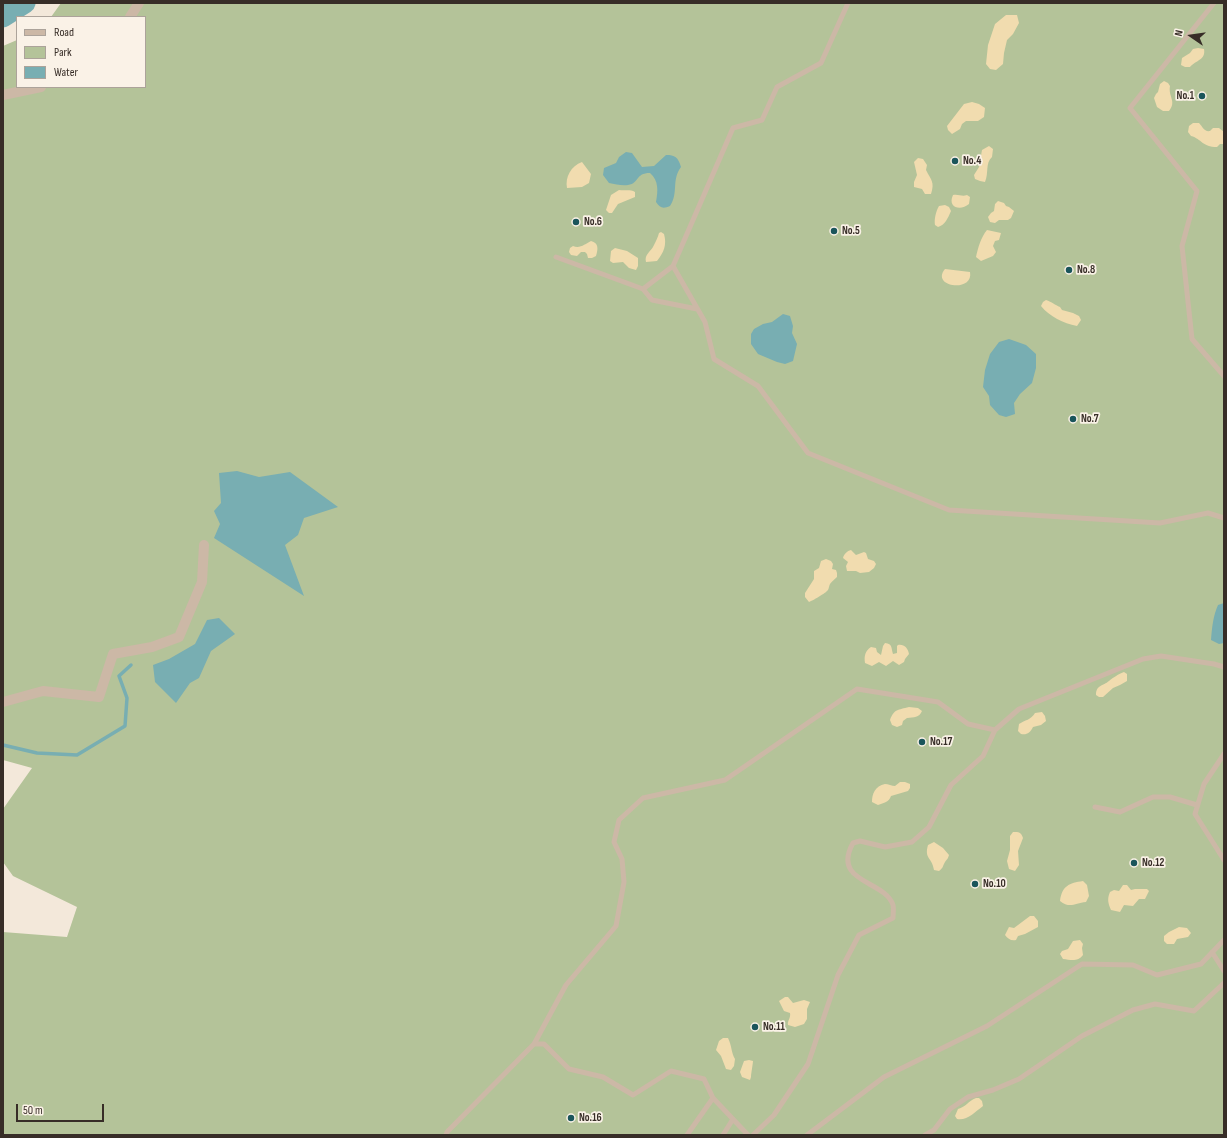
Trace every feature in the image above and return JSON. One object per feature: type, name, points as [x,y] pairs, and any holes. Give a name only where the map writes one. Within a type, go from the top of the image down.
[{"type":"street","points":[[131,16],[139,3]]},
{"type":"street","points":[[3,95],[36,88]]},
{"type":"street","points":[[3,702],[43,691],[99,697],[113,654],[152,647],[179,637],[202,582],[204,545]]},
{"type":"lane","points":[[643,289],[673,266],[733,128],[762,120],[776,87],[820,63],[848,3]]},
{"type":"lane","points":[[1214,3],[1130,108],[1197,191],[1182,246],[1192,339],[1224,376]]},
{"type":"lane","points":[[556,257],[643,289],[652,300],[697,309]]},
{"type":"lane","points":[[673,266],[705,322],[714,359],[758,386],[808,453],[949,510],[1160,523],[1208,513],[1224,518]]},
{"type":"lane","points":[[753,1135],[774,1115],[808,1064],[838,975],[859,935],[893,918],[894,906],[887,895],[854,875],[849,865],[848,853],[853,843],[860,841],[885,847],[912,842],[929,827],[951,785],[983,756],[995,730],[1018,709],[1143,659],[1161,656],[1214,664],[1224,667]]},
{"type":"lane","points":[[446,1135],[447,1132],[534,1044],[566,985],[616,926],[624,882],[622,859],[614,842],[619,820],[643,798],[725,780],[858,689],[938,702],[968,724],[995,730]]},
{"type":"lane","points":[[1224,754],[1204,784],[1194,814],[1224,860]]},
{"type":"lane","points":[[1095,807],[1120,812],[1153,797],[1170,797],[1197,805]]},
{"type":"lane","points":[[807,1135],[884,1077],[987,1026],[1082,964],[1133,965],[1157,975],[1201,964],[1224,940]]},
{"type":"lane","points":[[1212,952],[1224,971]]},
{"type":"lane","points":[[925,1135],[934,1130],[950,1109],[968,1097],[993,1090],[1018,1079],[1082,1036],[1133,1010],[1155,1004],[1194,1011],[1224,982]]},
{"type":"lane","points":[[534,1044],[544,1044],[569,1069],[603,1077],[633,1095],[671,1071],[704,1079],[713,1098],[748,1135]]},
{"type":"lane","points":[[687,1135],[713,1098]]},
{"type":"lane","points":[[723,1135],[733,1119]]},
{"type":"green space","points":[[61,3],[1224,3],[1224,1135],[3,1135],[3,932],[67,937],[77,907],[13,876],[3,862],[3,809],[32,768],[3,760],[3,46],[16,40],[16,88],[146,88],[146,16],[52,16]]},
{"type":"sand","points":[[1006,15],[1017,15],[1019,23],[1013,34],[1007,40],[1003,64],[996,70],[990,69],[986,64],[988,45],[995,24]]},
{"type":"sand","points":[[1193,49],[1204,49],[1204,55],[1202,58],[1190,67],[1181,65],[1182,58]]},
{"type":"sand","points":[[1164,81],[1170,86],[1172,104],[1169,111],[1163,111],[1157,107],[1154,98],[1158,92],[1160,84]]},
{"type":"sand","points":[[972,102],[985,108],[984,117],[978,121],[966,121],[962,124],[960,129],[952,134],[948,130],[947,126],[964,104]]},
{"type":"sand","points":[[1193,123],[1199,123],[1205,130],[1208,131],[1213,128],[1219,128],[1224,132],[1224,144],[1220,144],[1217,147],[1212,147],[1191,136],[1188,132],[1189,126]]},
{"type":"sand","points":[[989,146],[993,149],[985,182],[975,179],[974,175],[979,167],[982,150]]},
{"type":"sand","points":[[918,158],[923,159],[927,165],[926,170],[932,184],[931,194],[925,194],[922,189],[914,187],[914,182],[917,175],[914,162]]},
{"type":"sand","points":[[582,162],[591,174],[589,183],[582,187],[567,188],[567,180],[570,172],[575,166]]},
{"type":"sand","points":[[619,190],[633,191],[635,192],[635,197],[618,204],[612,213],[609,213],[606,210],[611,195]]},
{"type":"sand","points":[[953,195],[967,195],[970,197],[969,204],[959,208],[956,207],[952,203]]},
{"type":"sand","points":[[998,201],[1004,203],[1014,211],[1011,218],[1008,220],[999,220],[995,223],[990,222],[988,217],[994,211],[995,204]]},
{"type":"sand","points":[[945,205],[949,207],[951,211],[944,223],[938,227],[935,225],[936,213],[939,206]]},
{"type":"sand","points":[[987,230],[1001,233],[999,240],[995,241],[993,246],[996,252],[993,256],[981,261],[976,257],[981,239]]},
{"type":"sand","points":[[661,232],[664,234],[665,245],[661,255],[657,261],[646,262],[647,255]]},
{"type":"sand","points":[[591,241],[597,245],[596,256],[592,258],[588,258],[585,252],[581,252],[577,256],[571,255],[569,252],[570,248],[573,246],[580,247]]},
{"type":"sand","points":[[615,248],[627,251],[638,258],[638,266],[636,270],[629,268],[623,262],[613,263],[610,261],[611,251]]},
{"type":"sand","points":[[945,269],[970,272],[969,279],[966,283],[960,285],[947,283],[943,280],[942,275]]},
{"type":"sand","points":[[1046,300],[1060,307],[1062,310],[1079,316],[1081,320],[1077,326],[1062,321],[1048,313],[1041,306]]},
{"type":"sand","points":[[851,550],[856,555],[864,552],[866,553],[868,559],[874,561],[876,564],[874,568],[869,572],[860,573],[856,571],[847,571],[846,566],[848,562],[843,558],[848,551]]},
{"type":"sand","points":[[826,559],[831,561],[833,564],[832,569],[836,570],[837,577],[830,584],[827,591],[809,602],[805,597],[805,593],[814,579],[814,571],[819,568],[821,561]]},
{"type":"sand","points":[[885,643],[891,645],[893,654],[897,653],[898,645],[902,645],[908,650],[909,654],[904,662],[899,665],[893,661],[886,666],[879,662],[872,666],[865,663],[865,654],[867,650],[871,647],[876,648],[877,652],[881,655]]},
{"type":"sand","points":[[1124,672],[1127,674],[1127,681],[1113,688],[1103,697],[1096,695],[1099,687]]},
{"type":"sand","points":[[909,707],[918,708],[922,711],[918,716],[907,718],[903,721],[902,725],[897,727],[892,725],[890,720],[895,712]]},
{"type":"sand","points":[[1042,712],[1046,721],[1041,725],[1033,727],[1027,734],[1021,734],[1018,731],[1019,724],[1030,719],[1035,713]]},
{"type":"sand","points":[[900,782],[910,784],[908,791],[891,796],[888,801],[878,805],[872,802],[873,793],[876,788],[885,784],[895,786]]},
{"type":"sand","points":[[1013,832],[1020,833],[1023,838],[1018,851],[1019,865],[1015,871],[1009,869],[1007,861],[1010,850],[1010,836]]},
{"type":"sand","points":[[934,842],[943,848],[949,855],[939,871],[934,870],[927,853],[928,845]]},
{"type":"sand","points":[[1083,881],[1087,885],[1089,896],[1086,902],[1067,905],[1060,901],[1062,892],[1067,886]]},
{"type":"sand","points":[[1123,885],[1127,885],[1131,890],[1147,889],[1149,891],[1145,899],[1139,899],[1133,906],[1124,905],[1120,912],[1111,910],[1108,901],[1110,892],[1114,890],[1119,891]]},
{"type":"sand","points":[[1030,916],[1034,916],[1038,921],[1038,927],[1018,936],[1016,940],[1008,939],[1005,935],[1009,927],[1014,928]]},
{"type":"sand","points":[[1179,927],[1187,928],[1191,933],[1188,937],[1177,939],[1174,944],[1167,944],[1164,941],[1164,936]]},
{"type":"sand","points":[[1080,940],[1083,944],[1083,955],[1079,959],[1074,960],[1063,959],[1060,954],[1062,951],[1068,949],[1073,941]]},
{"type":"sand","points":[[785,997],[788,997],[793,1003],[804,1000],[810,1002],[807,1009],[807,1019],[804,1024],[795,1027],[788,1025],[790,1013],[784,1011],[779,1001]]},
{"type":"sand","points":[[723,1038],[728,1038],[735,1059],[734,1066],[731,1070],[726,1069],[721,1056],[716,1050],[719,1041]]},
{"type":"sand","points":[[744,1061],[753,1061],[750,1080],[742,1077],[740,1072]]},
{"type":"sand","points":[[976,1098],[979,1098],[982,1101],[983,1106],[964,1119],[957,1119],[955,1116],[958,1109]]},
{"type":"water","points":[[626,152],[632,153],[642,167],[654,166],[666,155],[672,155],[679,161],[681,167],[676,177],[673,201],[670,206],[662,207],[656,202],[657,186],[655,179],[650,173],[645,173],[632,184],[628,185],[609,183],[603,175],[604,168],[616,163],[619,157]]},
{"type":"water","points":[[783,314],[790,316],[793,326],[792,333],[797,344],[793,361],[785,364],[758,354],[751,344],[751,334],[754,329],[763,324],[772,322]]},
{"type":"water","points":[[1009,339],[1026,345],[1036,354],[1036,368],[1032,383],[1020,394],[1014,403],[1015,414],[1006,417],[999,415],[990,405],[989,396],[983,387],[985,370],[990,354],[999,342]]},
{"type":"water","points":[[237,471],[259,477],[290,472],[338,507],[304,518],[298,535],[285,545],[304,596],[214,538],[220,524],[214,511],[221,503],[219,473]]},
{"type":"water","points":[[1224,603],[1224,643],[1219,644],[1211,640],[1212,627],[1218,605]]},
{"type":"water","points":[[219,618],[235,634],[211,651],[199,678],[190,683],[176,703],[155,682],[153,665],[169,659],[195,644],[207,620]]},
{"type":"waterway","points":[[3,17],[25,3]]},
{"type":"waterway","points":[[3,745],[37,753],[77,755],[125,726],[127,698],[119,676],[131,665]]},
{"type":"place","name":"No.1","points":[[1202,96]]},
{"type":"place","name":"No.4","points":[[955,161]]},
{"type":"place","name":"No.6","points":[[576,222]]},
{"type":"place","name":"No.5","points":[[834,231]]},
{"type":"place","name":"No.8","points":[[1069,270]]},
{"type":"place","name":"No.7","points":[[1073,419]]},
{"type":"place","name":"No.17","points":[[922,742]]},
{"type":"place","name":"No.12","points":[[1134,863]]},
{"type":"place","name":"No.10","points":[[975,884]]},
{"type":"place","name":"No.11","points":[[755,1027]]},
{"type":"place","name":"No.16","points":[[571,1118]]}]
